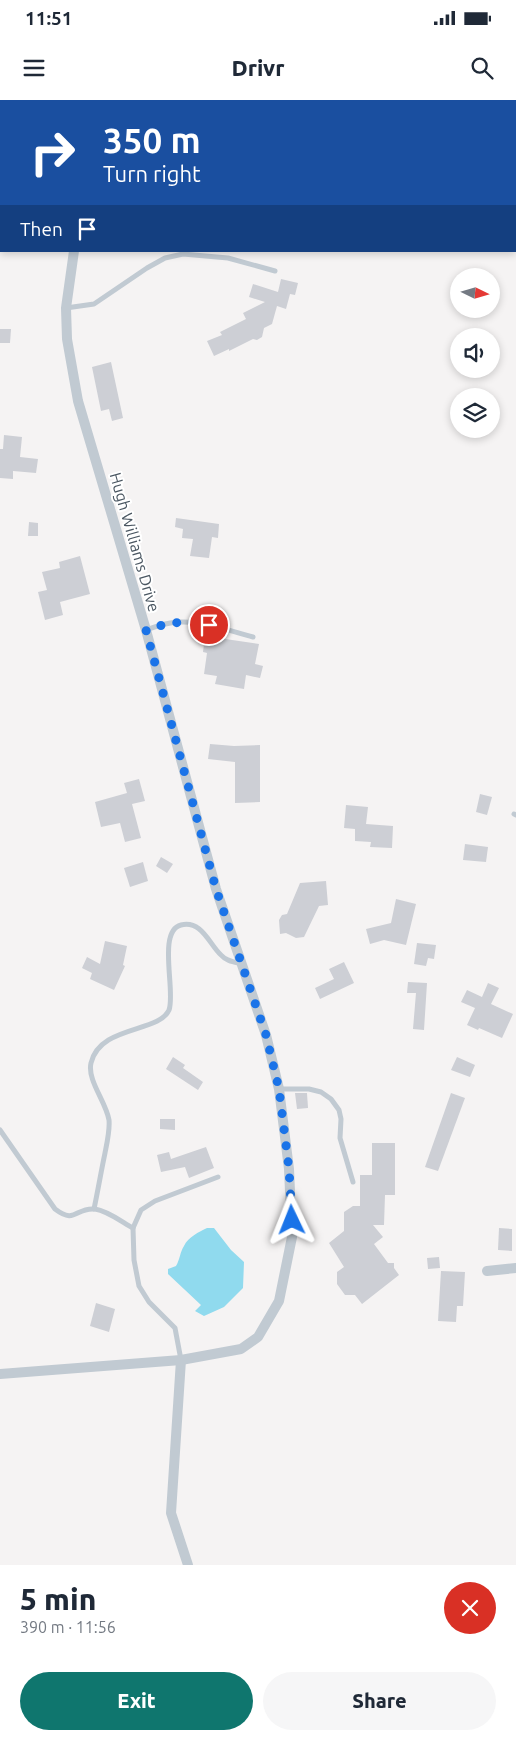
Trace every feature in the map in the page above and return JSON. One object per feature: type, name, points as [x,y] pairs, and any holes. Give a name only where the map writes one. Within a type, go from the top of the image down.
[{"type":"street","name":"Hugh Williams Drive","points":[[0,1374],[181,1360],[241,1348],[258,1337],[279,1301],[292,1238],[289,1169],[279,1089],[266,1035],[216,889],[146,630],[78,401],[67,340],[66,308],[74,252]]},
{"type":"street","points":[[487,1271],[516,1268]]},
{"type":"street","points":[[181,1360],[171,1513],[188,1565]]},
{"type":"lane","points":[[66,308],[94,304],[159,261],[183,254],[228,258],[275,271]]},
{"type":"lane","points":[[146,630],[165,624],[181,622],[209,625],[253,637]]},
{"type":"lane","points":[[94,1209],[109,1120],[90,1069],[92,1059],[101,1044],[117,1035],[162,1019],[168,1012],[171,1002],[168,948],[174,929],[181,925],[193,925],[205,934],[221,956],[242,964]]},
{"type":"lane","points":[[279,1089],[309,1089],[321,1092],[331,1099],[339,1110],[341,1119],[340,1138],[353,1182]]},
{"type":"lane","points":[[0,1130],[55,1209],[64,1216],[72,1216],[94,1209],[103,1211],[133,1228]]},
{"type":"lane","points":[[181,1360],[175,1328],[150,1302],[139,1286],[134,1260],[133,1228],[141,1210],[155,1201],[218,1177]]},
{"type":"water","points":[[207,1228],[214,1228],[231,1250],[244,1262],[243,1288],[224,1307],[204,1316],[195,1311],[201,1305],[168,1274],[168,1269],[176,1266],[188,1240]]},
{"type":"building","points":[[281,279],[298,283],[295,295],[290,294],[286,309],[277,306],[272,324],[264,328],[262,337],[214,356],[207,341],[222,335],[220,332],[246,319],[243,313],[265,302],[249,297],[253,284],[278,292]]},
{"type":"building","points":[[0,329],[11,329],[10,343],[0,343]]},
{"type":"building","points":[[111,362],[123,418],[112,421],[109,409],[101,411],[92,367]]},
{"type":"building","points":[[4,435],[22,437],[20,457],[38,459],[36,473],[13,471],[13,479],[0,478],[0,449],[3,449]]},
{"type":"building","points":[[176,518],[219,524],[218,538],[212,537],[209,558],[190,556],[193,539],[182,538],[183,529],[175,527]]},
{"type":"building","points":[[29,522],[38,523],[38,536],[28,536]]},
{"type":"building","points":[[80,556],[90,594],[60,602],[63,615],[45,620],[38,592],[47,590],[42,572],[60,568],[59,562]]},
{"type":"building","points":[[205,636],[259,644],[255,664],[263,666],[260,678],[246,675],[244,689],[215,684],[217,676],[204,674],[207,653],[203,652]]},
{"type":"building","points":[[210,744],[234,746],[260,745],[260,802],[235,803],[235,762],[208,759]]},
{"type":"building","points":[[139,779],[145,801],[132,804],[141,838],[125,842],[120,823],[101,827],[95,802],[127,793],[124,783]]},
{"type":"building","points":[[480,794],[492,797],[487,815],[476,812]]},
{"type":"building","points":[[346,805],[368,807],[366,824],[393,826],[392,848],[370,847],[371,842],[355,841],[355,829],[344,828]]},
{"type":"building","points":[[465,844],[488,847],[486,862],[463,860]]},
{"type":"building","points":[[161,857],[173,864],[167,873],[156,866]]},
{"type":"building","points":[[143,862],[148,881],[130,887],[124,868]]},
{"type":"building","points":[[326,881],[328,905],[319,906],[304,937],[296,938],[286,933],[280,934],[279,920],[282,915],[287,914],[300,883]]},
{"type":"building","points":[[396,899],[416,904],[406,945],[384,940],[370,944],[366,929],[391,923]]},
{"type":"building","points":[[105,941],[127,946],[123,965],[125,966],[114,990],[90,979],[92,973],[82,968],[87,957],[100,964]]},
{"type":"building","points":[[417,943],[436,945],[434,959],[428,958],[426,966],[414,964]]},
{"type":"building","points":[[344,962],[354,983],[320,999],[315,988],[334,979],[329,969]]},
{"type":"building","points":[[408,982],[427,983],[424,1030],[413,1029],[416,993],[407,993]]},
{"type":"building","points":[[488,983],[499,988],[491,1004],[513,1014],[502,1038],[467,1025],[475,1008],[461,1002],[467,990],[482,997]]},
{"type":"building","points":[[173,1057],[185,1065],[183,1068],[203,1082],[198,1090],[166,1069]]},
{"type":"building","points":[[457,1057],[475,1065],[470,1077],[451,1070]]},
{"type":"building","points":[[295,1093],[307,1093],[308,1108],[297,1109]]},
{"type":"building","points":[[451,1093],[465,1098],[438,1171],[425,1167]]},
{"type":"building","points":[[160,1119],[175,1119],[175,1130],[160,1129]]},
{"type":"building","points":[[372,1143],[395,1143],[395,1195],[385,1195],[384,1225],[373,1225],[383,1237],[374,1244],[388,1263],[394,1263],[394,1268],[399,1275],[362,1304],[355,1295],[345,1295],[337,1284],[337,1272],[344,1267],[329,1243],[344,1231],[344,1212],[353,1206],[360,1206],[360,1175],[372,1175]]},
{"type":"building","points":[[206,1147],[214,1168],[189,1178],[185,1167],[161,1172],[157,1155],[169,1152],[171,1159]]},
{"type":"building","points":[[499,1228],[512,1229],[512,1251],[498,1250]]},
{"type":"building","points":[[439,1257],[440,1268],[428,1269],[427,1258]]},
{"type":"building","points":[[441,1271],[465,1272],[463,1306],[457,1306],[456,1322],[438,1321]]},
{"type":"building","points":[[96,1303],[115,1309],[109,1332],[90,1326]]},
{"type":"route","points":[[209,625],[181,622],[165,624],[146,630],[216,889],[266,1035],[279,1089],[289,1169],[292,1220]]}]
